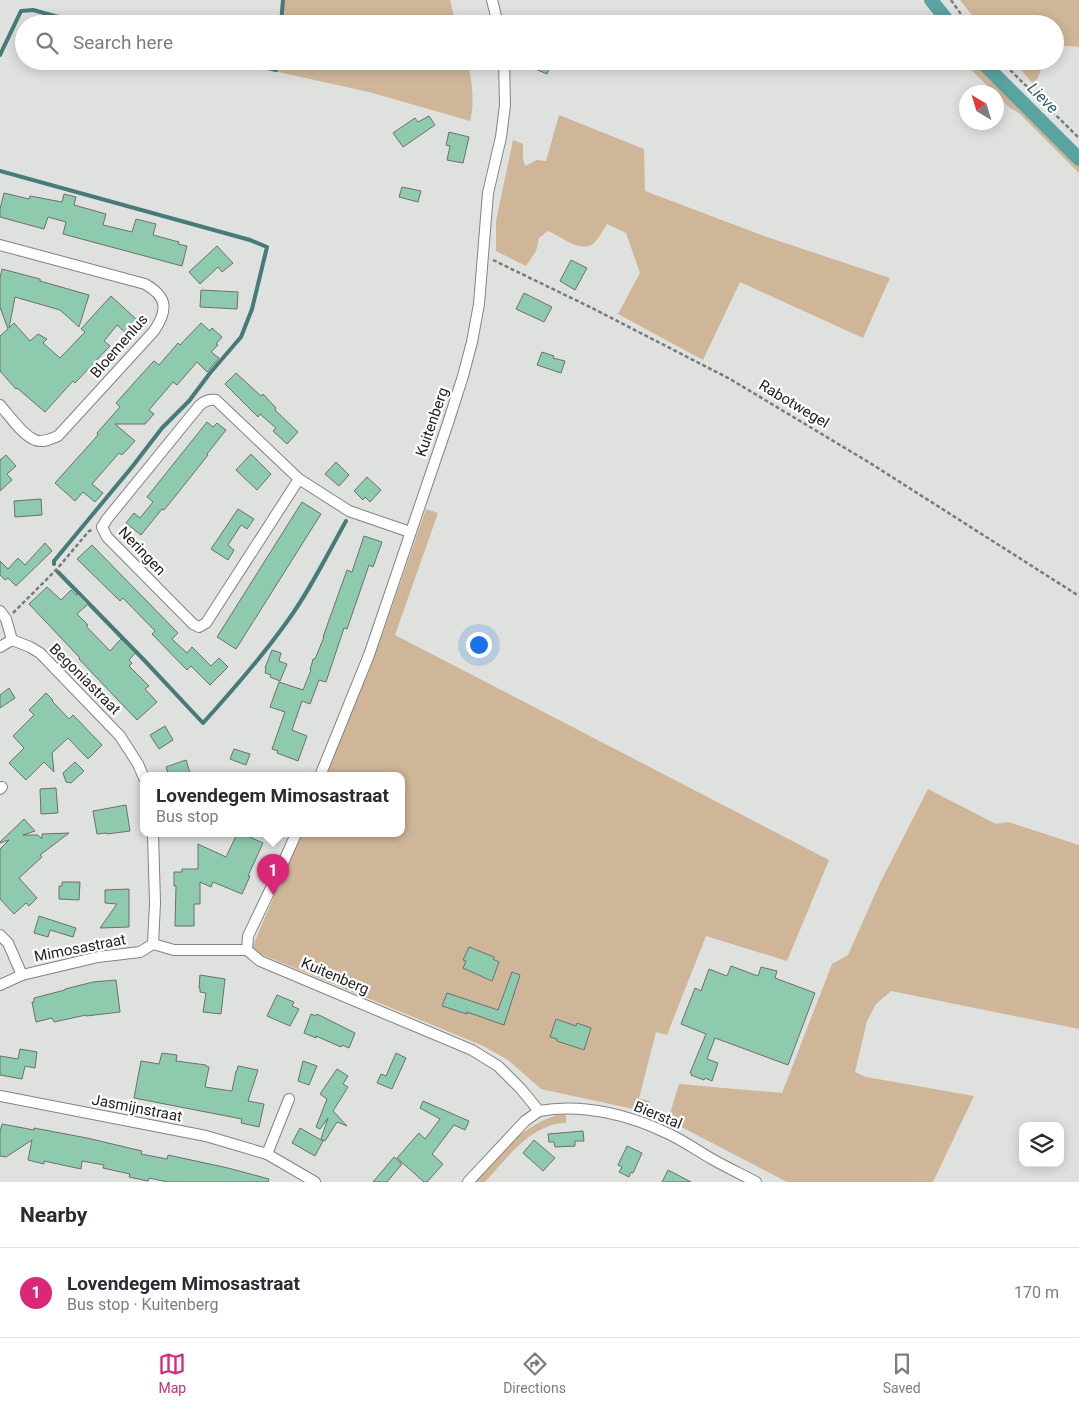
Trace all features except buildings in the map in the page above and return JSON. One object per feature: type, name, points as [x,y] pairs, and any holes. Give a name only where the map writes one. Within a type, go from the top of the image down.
[{"type":"street","points":[[492,0],[496,15]]},
{"type":"street","name":"Kuitenberg","points":[[322,772],[368,655],[463,376],[472,342],[479,304],[488,193],[501,137],[504,113],[504,70]]},
{"type":"street","name":"Bloemenlus","points":[[0,244],[144,284],[154,289],[160,296],[164,307],[162,320],[154,331],[58,436],[46,440],[35,440],[24,432],[0,405]]},
{"type":"street","name":"Neringen","points":[[299,480],[206,623],[199,627],[193,624],[107,537],[102,527],[199,406],[203,402],[216,400],[299,480],[349,511],[410,532]]},
{"type":"street","points":[[0,647],[12,640],[3,615]]},
{"type":"street","name":"Begoniastraat","points":[[12,640],[40,652],[109,723],[131,752],[141,772]]},
{"type":"street","points":[[153,837],[155,903],[153,944],[174,950],[247,950],[248,936],[295,837]]},
{"type":"street","name":"Mimosastraat","points":[[0,935],[8,943],[22,975],[98,957],[140,952],[153,944]]},
{"type":"street","name":"Kuitenberg","points":[[247,950],[260,961],[472,1050],[498,1066],[539,1110]]},
{"type":"street","points":[[0,984],[22,975]]},
{"type":"street","name":"Jasmijnstraat","points":[[0,1096],[206,1136],[267,1154],[315,1182]]},
{"type":"street","points":[[267,1154],[290,1099]]},
{"type":"street","name":"Bierstal","points":[[539,1110],[552,1108],[591,1110],[614,1114],[670,1134],[756,1182]]},
{"type":"street","points":[[468,1182],[525,1121],[539,1110]]},
{"type":"path","points":[[951,0],[962,15]]},
{"type":"path","points":[[1011,70],[1079,138]]},
{"type":"path","name":"Rabotwegel","points":[[483,255],[592,308],[730,379],[870,463],[1079,596]]},
{"type":"path","points":[[3,615],[57,569],[89,531],[102,527]]},
{"type":"shaded area","points":[[285,0],[450,0],[454,15],[283,15]]},
{"type":"shaded area","points":[[960,0],[1079,0],[1079,47],[1064,46],[1064,15],[972,15]]},
{"type":"shaded area","points":[[278,70],[469,70],[472,91],[472,115],[470,121],[369,92],[278,72]]},
{"type":"shaded area","points":[[971,70],[985,70],[999,85],[987,85]]},
{"type":"shaded area","points":[[1021,70],[1041,70],[1035,86]]},
{"type":"shaded area","points":[[1004,90],[1078,162],[1079,173],[1020,114],[1004,102]]},
{"type":"shaded area","points":[[559,115],[644,149],[645,191],[764,236],[890,278],[863,338],[740,282],[703,360],[618,314],[640,273],[626,233],[607,224],[593,244],[581,246],[570,243],[548,231],[539,238],[536,251],[526,266],[496,251],[496,221],[513,140],[523,144],[525,166],[537,160],[546,161]]},
{"type":"shaded area","points":[[426,509],[438,513],[395,635],[829,860],[787,961],[706,936],[667,1035],[656,1032],[639,1098],[650,1101],[647,1112],[541,1089],[508,1060],[481,1045],[251,950],[300,837],[405,837],[405,772],[328,772],[384,630]]},
{"type":"shaded area","points":[[928,789],[996,824],[1008,822],[1079,845],[1079,1029],[891,991],[876,1004],[867,1021],[855,1072],[866,1077],[974,1096],[933,1182],[787,1182],[668,1120],[679,1084],[782,1093],[832,964],[848,955],[880,883]]},
{"type":"shaded area","points":[[557,1115],[566,1115],[566,1123],[542,1129],[531,1136],[511,1153],[485,1182],[474,1182],[511,1142],[532,1126]]},
{"type":"waterway","points":[[282,15],[283,0]]},
{"type":"waterway","name":"Lieve","points":[[931,0],[943,15]]},
{"type":"waterway","points":[[19,15],[21,11],[33,10],[51,15]]},
{"type":"waterway","points":[[0,55],[15,24]]},
{"type":"waterway","name":"Lieve","points":[[990,70],[1079,159]]},
{"type":"waterway","points":[[0,171],[250,240],[267,247],[252,309],[241,337],[189,401],[162,428],[54,561],[54,564]]},
{"type":"waterway","points":[[58,572],[203,723],[267,649],[286,623],[310,586],[346,521]]},
{"type":"place","name":"Lovendegem Mimosastraat","points":[[273,895]]}]
